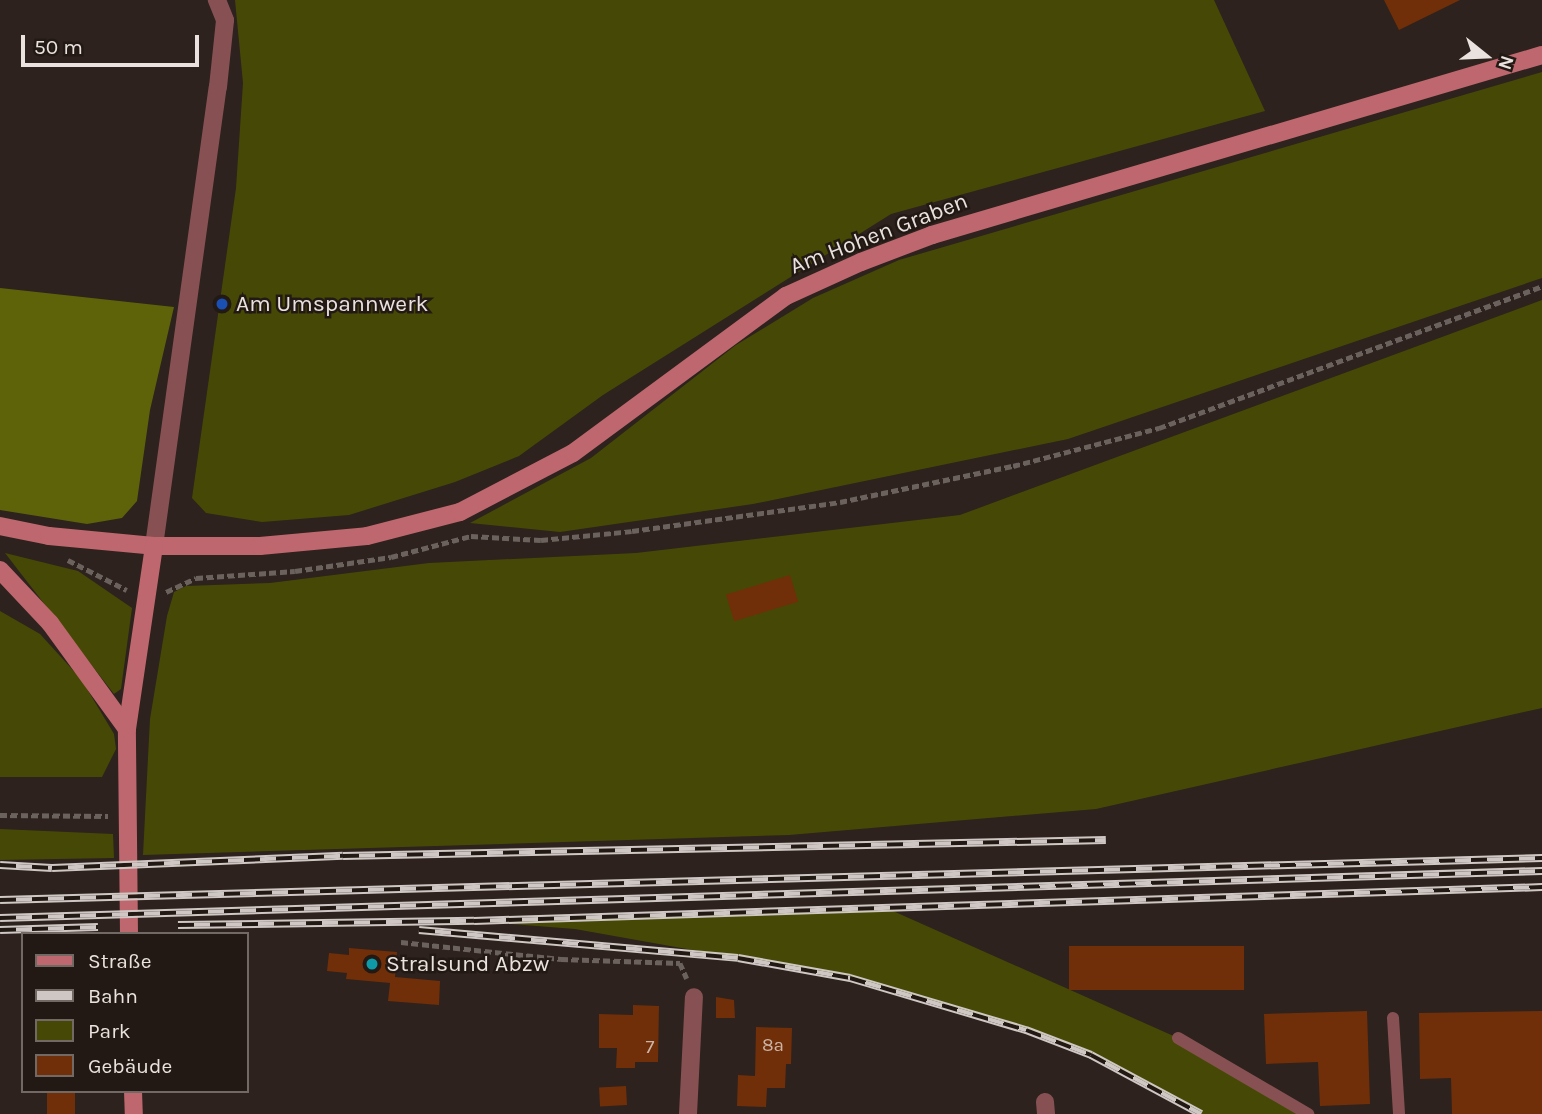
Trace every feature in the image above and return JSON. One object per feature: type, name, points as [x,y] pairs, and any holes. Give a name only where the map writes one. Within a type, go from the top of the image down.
[{"type":"street","points":[[129,932],[127,729],[220,74],[225,20],[217,0]]},
{"type":"street","name":"Am Hohen Graben","points":[[0,526],[49,536],[154,546],[260,546],[367,536],[460,512],[573,453],[786,296],[861,262],[932,235],[1542,55]]},
{"type":"street","points":[[0,570],[50,623],[127,729]]},
{"type":"street","points":[[688,1114],[694,997]]},
{"type":"street","points":[[133,1093],[134,1114]]},
{"type":"lane","points":[[1394,1018],[1399,1114]]},
{"type":"lane","points":[[1178,1038],[1308,1114]]},
{"type":"path","points":[[66,560],[79,563],[113,587],[159,596],[196,578],[295,571],[391,557],[471,536],[541,540],[632,531],[839,502],[1013,466],[1159,428],[1542,286]]},
{"type":"path","points":[[0,815],[127,817]]},
{"type":"path","points":[[401,942],[561,959],[680,963],[694,997]]},
{"type":"green space","points":[[235,0],[1214,0],[1265,111],[891,214],[603,395],[519,456],[455,482],[349,515],[262,522],[206,513],[192,498],[236,188],[243,83]]},
{"type":"green space","points":[[1542,72],[1542,278],[1068,439],[753,504],[560,532],[470,523],[591,458],[736,345],[813,298],[899,260]]},
{"type":"green space","points":[[1542,300],[1542,708],[1096,809],[789,835],[143,855],[150,719],[167,616],[174,592],[186,586],[270,583],[429,563],[636,553],[960,515]]},
{"type":"green space","points":[[5,553],[78,571],[132,608],[121,689],[114,694]]},
{"type":"green space","points":[[0,611],[40,634],[81,679],[114,734],[116,749],[102,777],[0,777]]},
{"type":"green space","points":[[0,829],[113,834],[114,858],[0,860]]},
{"type":"green space","points":[[884,907],[1178,1038],[1308,1114],[1201,1114],[1091,1055],[1026,1030],[850,978],[575,929],[474,921]]},
{"type":"shaded area","points":[[0,288],[174,307],[150,410],[137,501],[122,518],[87,524],[0,510]]},
{"type":"building","points":[[1384,0],[1460,0],[1399,30]]},
{"type":"building","points":[[790,575],[798,602],[734,621],[726,595]]},
{"type":"building","points":[[1069,946],[1244,946],[1244,990],[1069,990]]},
{"type":"building","points":[[349,948],[397,952],[395,977],[440,981],[439,1005],[388,1001],[390,983],[346,979],[347,973],[327,971],[329,953],[349,955]]},
{"type":"building","points":[[716,997],[734,1000],[735,1018],[716,1018]]},
{"type":"building","points":[[633,1005],[659,1006],[658,1062],[635,1062],[635,1068],[616,1068],[617,1048],[599,1048],[599,1014],[633,1015]]},
{"type":"building","points":[[1367,1011],[1370,1104],[1320,1106],[1318,1062],[1266,1064],[1264,1014]]},
{"type":"building","points":[[1542,1011],[1542,1114],[1452,1114],[1451,1078],[1420,1079],[1419,1013]]},
{"type":"building","points":[[756,1027],[792,1028],[791,1064],[786,1064],[785,1088],[767,1088],[766,1107],[737,1106],[738,1075],[755,1076]]},
{"type":"building","points":[[626,1086],[627,1105],[600,1106],[599,1087]]},
{"type":"building","points":[[47,1093],[75,1093],[75,1114],[47,1114]]},
{"type":"railway","points":[[0,865],[52,868],[343,856],[1106,840]]},
{"type":"railway","points":[[0,900],[1542,858]]},
{"type":"railway","points":[[0,918],[1542,871]]},
{"type":"railway","points":[[178,925],[474,921],[1542,887]]},
{"type":"railway","points":[[0,930],[98,927]]},
{"type":"railway","points":[[419,930],[738,958],[850,978],[1026,1030],[1091,1055],[1201,1114]]},
{"type":"place","name":"Am Umspannwerk","points":[[222,304]]},
{"type":"place","name":"Stralsund Abzw","points":[[372,964]]}]
